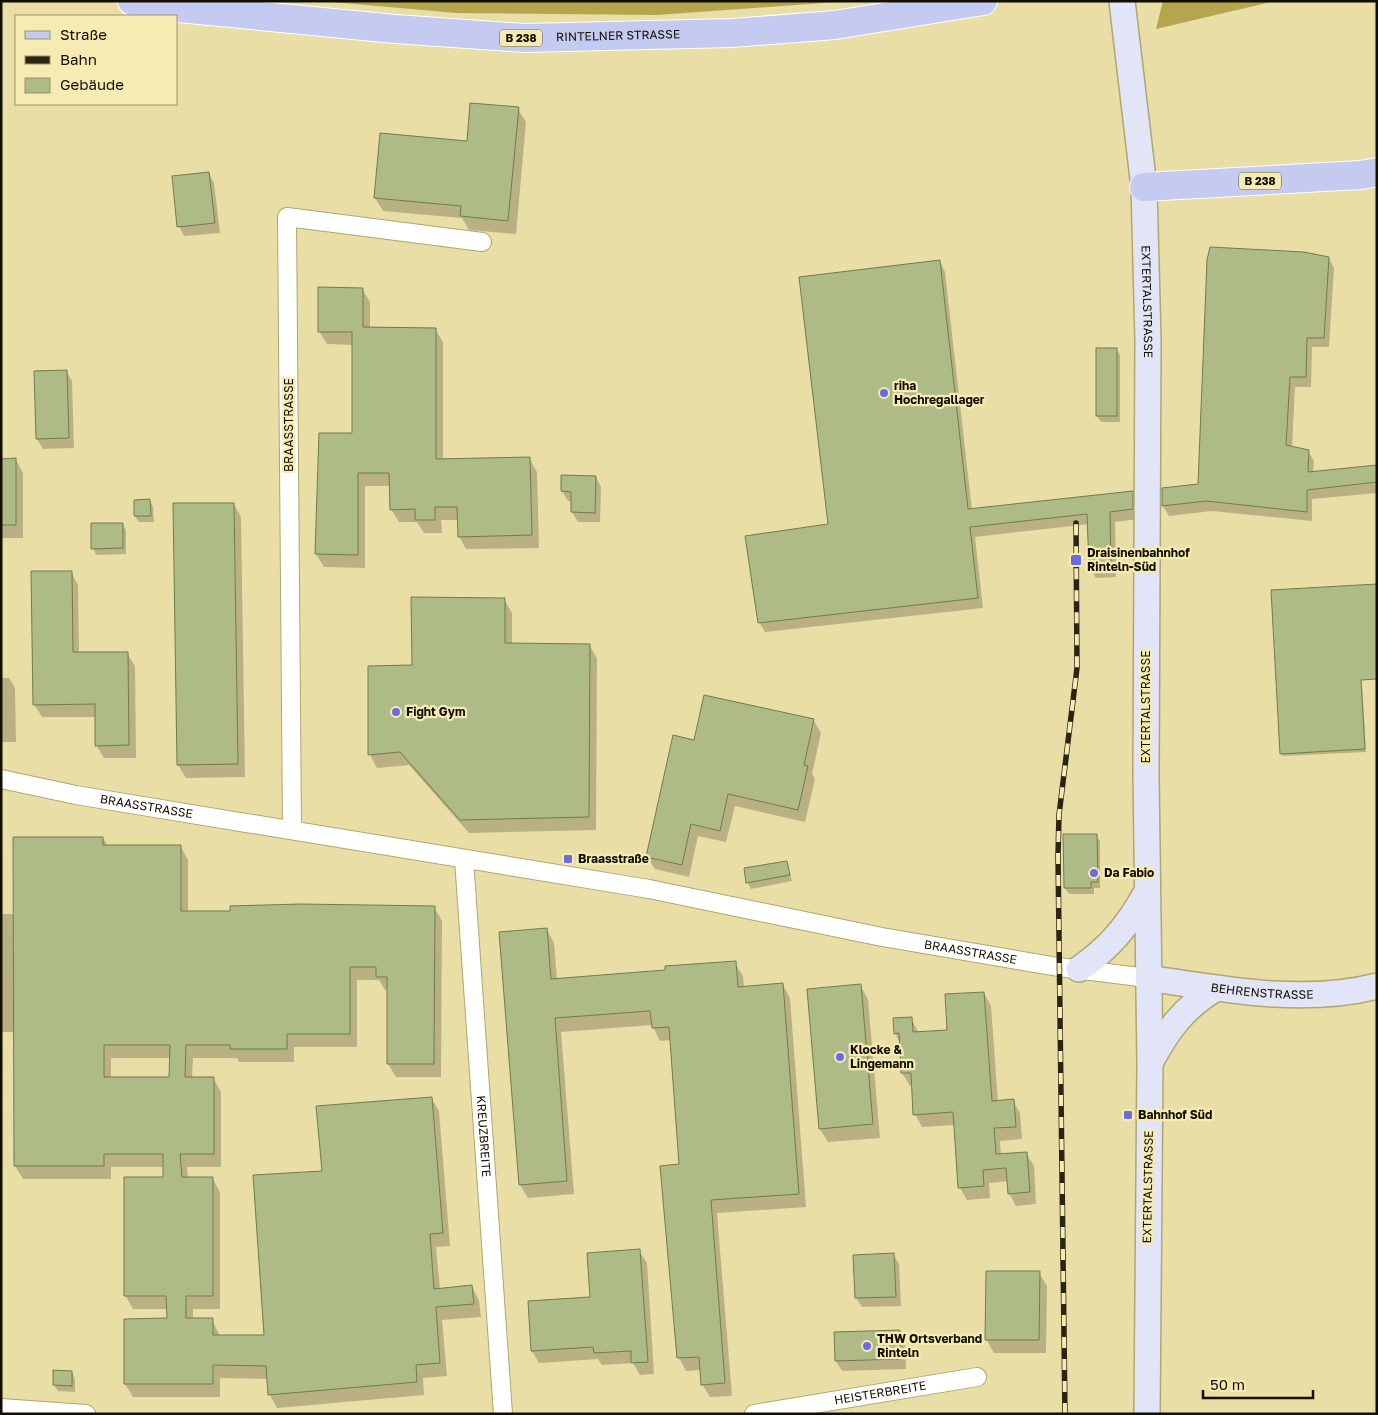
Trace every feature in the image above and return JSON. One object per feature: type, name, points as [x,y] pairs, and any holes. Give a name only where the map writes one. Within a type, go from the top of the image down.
[{"type":"main road","name":"RINTELNER STRASSE","points":[[132,1],[158,6],[395,30],[525,38],[723,33],[835,25],[983,1]]},
{"type":"main road","name":"EXTERTALSTRASSE","points":[[1122,1],[1144,187],[1148,341],[1147,891],[1150,1063],[1147,1414]]},
{"type":"main road","name":"B 238","points":[[1144,187],[1361,175],[1377,172]]},
{"type":"main road","points":[[1079,969],[1117,938],[1132,919],[1147,891]]},
{"type":"main road","name":"BEHRENSTRASSE","points":[[1148,978],[1271,994],[1327,994],[1377,986]]},
{"type":"main road","points":[[1150,1063],[1176,1020],[1199,998],[1215,988]]},
{"type":"street","name":"BRAASSTRASSE","points":[[292,829],[287,217],[482,242]]},
{"type":"street","name":"BRAASSTRASSE","points":[[1,780],[742,907],[799,921],[882,937],[1079,969],[1148,978]]},
{"type":"street","name":"KREUZBREITE","points":[[464,859],[503,1414]]},
{"type":"street","name":"HEISTERBREITE","points":[[754,1414],[977,1377]]},
{"type":"street","points":[[1,1408],[86,1414]]},
{"type":"shaded area","points":[[321,1],[850,1],[657,15],[456,13]]},
{"type":"shaded area","points":[[1163,1],[1275,1],[1156,29]]},
{"type":"building","points":[[470,103],[519,107],[508,221],[460,216],[461,206],[374,198],[380,133],[467,141]]},
{"type":"building","points":[[209,172],[215,223],[177,227],[172,176]]},
{"type":"building","points":[[1210,247],[1304,252],[1329,257],[1324,338],[1307,338],[1306,377],[1290,377],[1286,445],[1309,450],[1308,472],[1377,465],[1377,482],[1307,490],[1307,512],[1206,501],[1162,506],[1162,488],[1198,484],[1207,260]]},
{"type":"building","name":"riha Hochregallager","points":[[940,260],[968,509],[1133,491],[1133,509],[1110,512],[1111,568],[1089,568],[1087,514],[970,527],[978,598],[758,623],[745,536],[828,524],[799,277]]},
{"type":"building","points":[[318,287],[363,288],[363,327],[436,328],[436,459],[530,457],[532,535],[458,537],[457,507],[435,507],[435,520],[415,520],[415,509],[390,510],[389,473],[358,473],[358,555],[315,554],[319,433],[352,433],[352,332],[318,332]]},
{"type":"building","points":[[1096,348],[1117,348],[1117,416],[1096,416]]},
{"type":"building","points":[[67,370],[69,438],[36,439],[34,371]]},
{"type":"building","points":[[16,458],[16,525],[1,525],[1,459]]},
{"type":"building","points":[[561,475],[596,476],[595,513],[571,512],[571,492],[561,491]]},
{"type":"building","points":[[150,499],[151,516],[134,516],[134,500]]},
{"type":"building","points":[[173,503],[234,503],[238,764],[177,765]]},
{"type":"building","points":[[91,523],[123,523],[123,548],[91,549]]},
{"type":"building","points":[[31,571],[72,571],[73,652],[128,652],[129,745],[95,746],[95,704],[33,705]]},
{"type":"building","points":[[1377,584],[1377,679],[1361,680],[1365,749],[1280,754],[1271,590]]},
{"type":"building","points":[[411,597],[505,598],[505,643],[590,644],[589,817],[460,820],[400,752],[368,755],[368,666],[412,665]]},
{"type":"building","points":[[704,695],[814,719],[804,765],[808,766],[798,810],[728,794],[720,831],[691,824],[682,865],[646,857],[673,735],[694,740]]},
{"type":"building","points":[[1063,834],[1097,834],[1098,882],[1091,882],[1091,888],[1064,888]]},
{"type":"building","points":[[13,837],[103,837],[103,845],[181,845],[181,911],[230,911],[230,906],[301,904],[435,906],[434,1064],[387,1064],[387,977],[376,977],[376,967],[350,967],[350,1034],[287,1034],[287,1049],[230,1049],[230,1045],[186,1045],[185,1077],[214,1077],[214,1154],[180,1154],[182,1177],[213,1177],[213,1296],[186,1296],[186,1318],[213,1318],[213,1335],[264,1335],[253,1175],[322,1171],[316,1106],[432,1097],[443,1233],[430,1234],[434,1289],[472,1285],[474,1304],[436,1307],[440,1363],[416,1365],[417,1382],[268,1395],[266,1366],[213,1365],[213,1384],[124,1384],[124,1319],[167,1318],[166,1296],[124,1296],[124,1177],[163,1177],[163,1154],[104,1154],[104,1166],[14,1166]],"holes":[[[104,1045],[170,1045],[169,1077],[104,1077]]]},
{"type":"building","points":[[787,861],[790,875],[746,883],[744,868]]},
{"type":"building","points":[[547,928],[551,979],[665,970],[665,966],[736,961],[738,987],[783,983],[799,1194],[711,1200],[725,1383],[701,1385],[699,1357],[677,1358],[660,1166],[679,1164],[669,1027],[652,1028],[650,1011],[555,1018],[567,1181],[519,1185],[499,932]]},
{"type":"building","points":[[861,984],[873,1124],[819,1129],[807,989]]},
{"type":"building","points":[[984,992],[992,1101],[1014,1099],[1016,1127],[994,1128],[996,1154],[1027,1152],[1030,1192],[1008,1194],[1006,1168],[983,1170],[984,1186],[958,1188],[953,1112],[913,1115],[911,1073],[901,1073],[899,1033],[894,1034],[893,1018],[912,1017],[913,1032],[947,1030],[945,994]]},
{"type":"building","points":[[640,1249],[648,1362],[631,1363],[631,1351],[594,1353],[593,1347],[531,1351],[528,1301],[590,1297],[587,1253]]},
{"type":"building","points":[[894,1253],[896,1297],[855,1298],[853,1255]]},
{"type":"building","points":[[986,1271],[1040,1271],[1039,1340],[985,1340]]},
{"type":"building","name":"THW Ortsverband Rinteln","points":[[900,1330],[901,1359],[835,1361],[834,1332]]},
{"type":"building","points":[[53,1370],[72,1371],[72,1386],[53,1385]]},
{"type":"railway","points":[[1065,1414],[1058,855],[1059,815],[1077,668],[1076,523]]},
{"type":"place","name":"riha Hochregallager","points":[[884,393]]},
{"type":"place","name":"Draisinenbahnhof Rinteln-Süd","points":[[1076,560]]},
{"type":"place","name":"Fight Gym","points":[[396,712]]},
{"type":"place","name":"Braasstraße","points":[[568,859]]},
{"type":"place","name":"Da Fabio","points":[[1094,873]]},
{"type":"place","name":"Klocke & Lingemann","points":[[840,1057]]},
{"type":"place","name":"Bahnhof Süd","points":[[1128,1115]]},
{"type":"place","name":"THW Ortsverband Rinteln","points":[[867,1346]]}]
